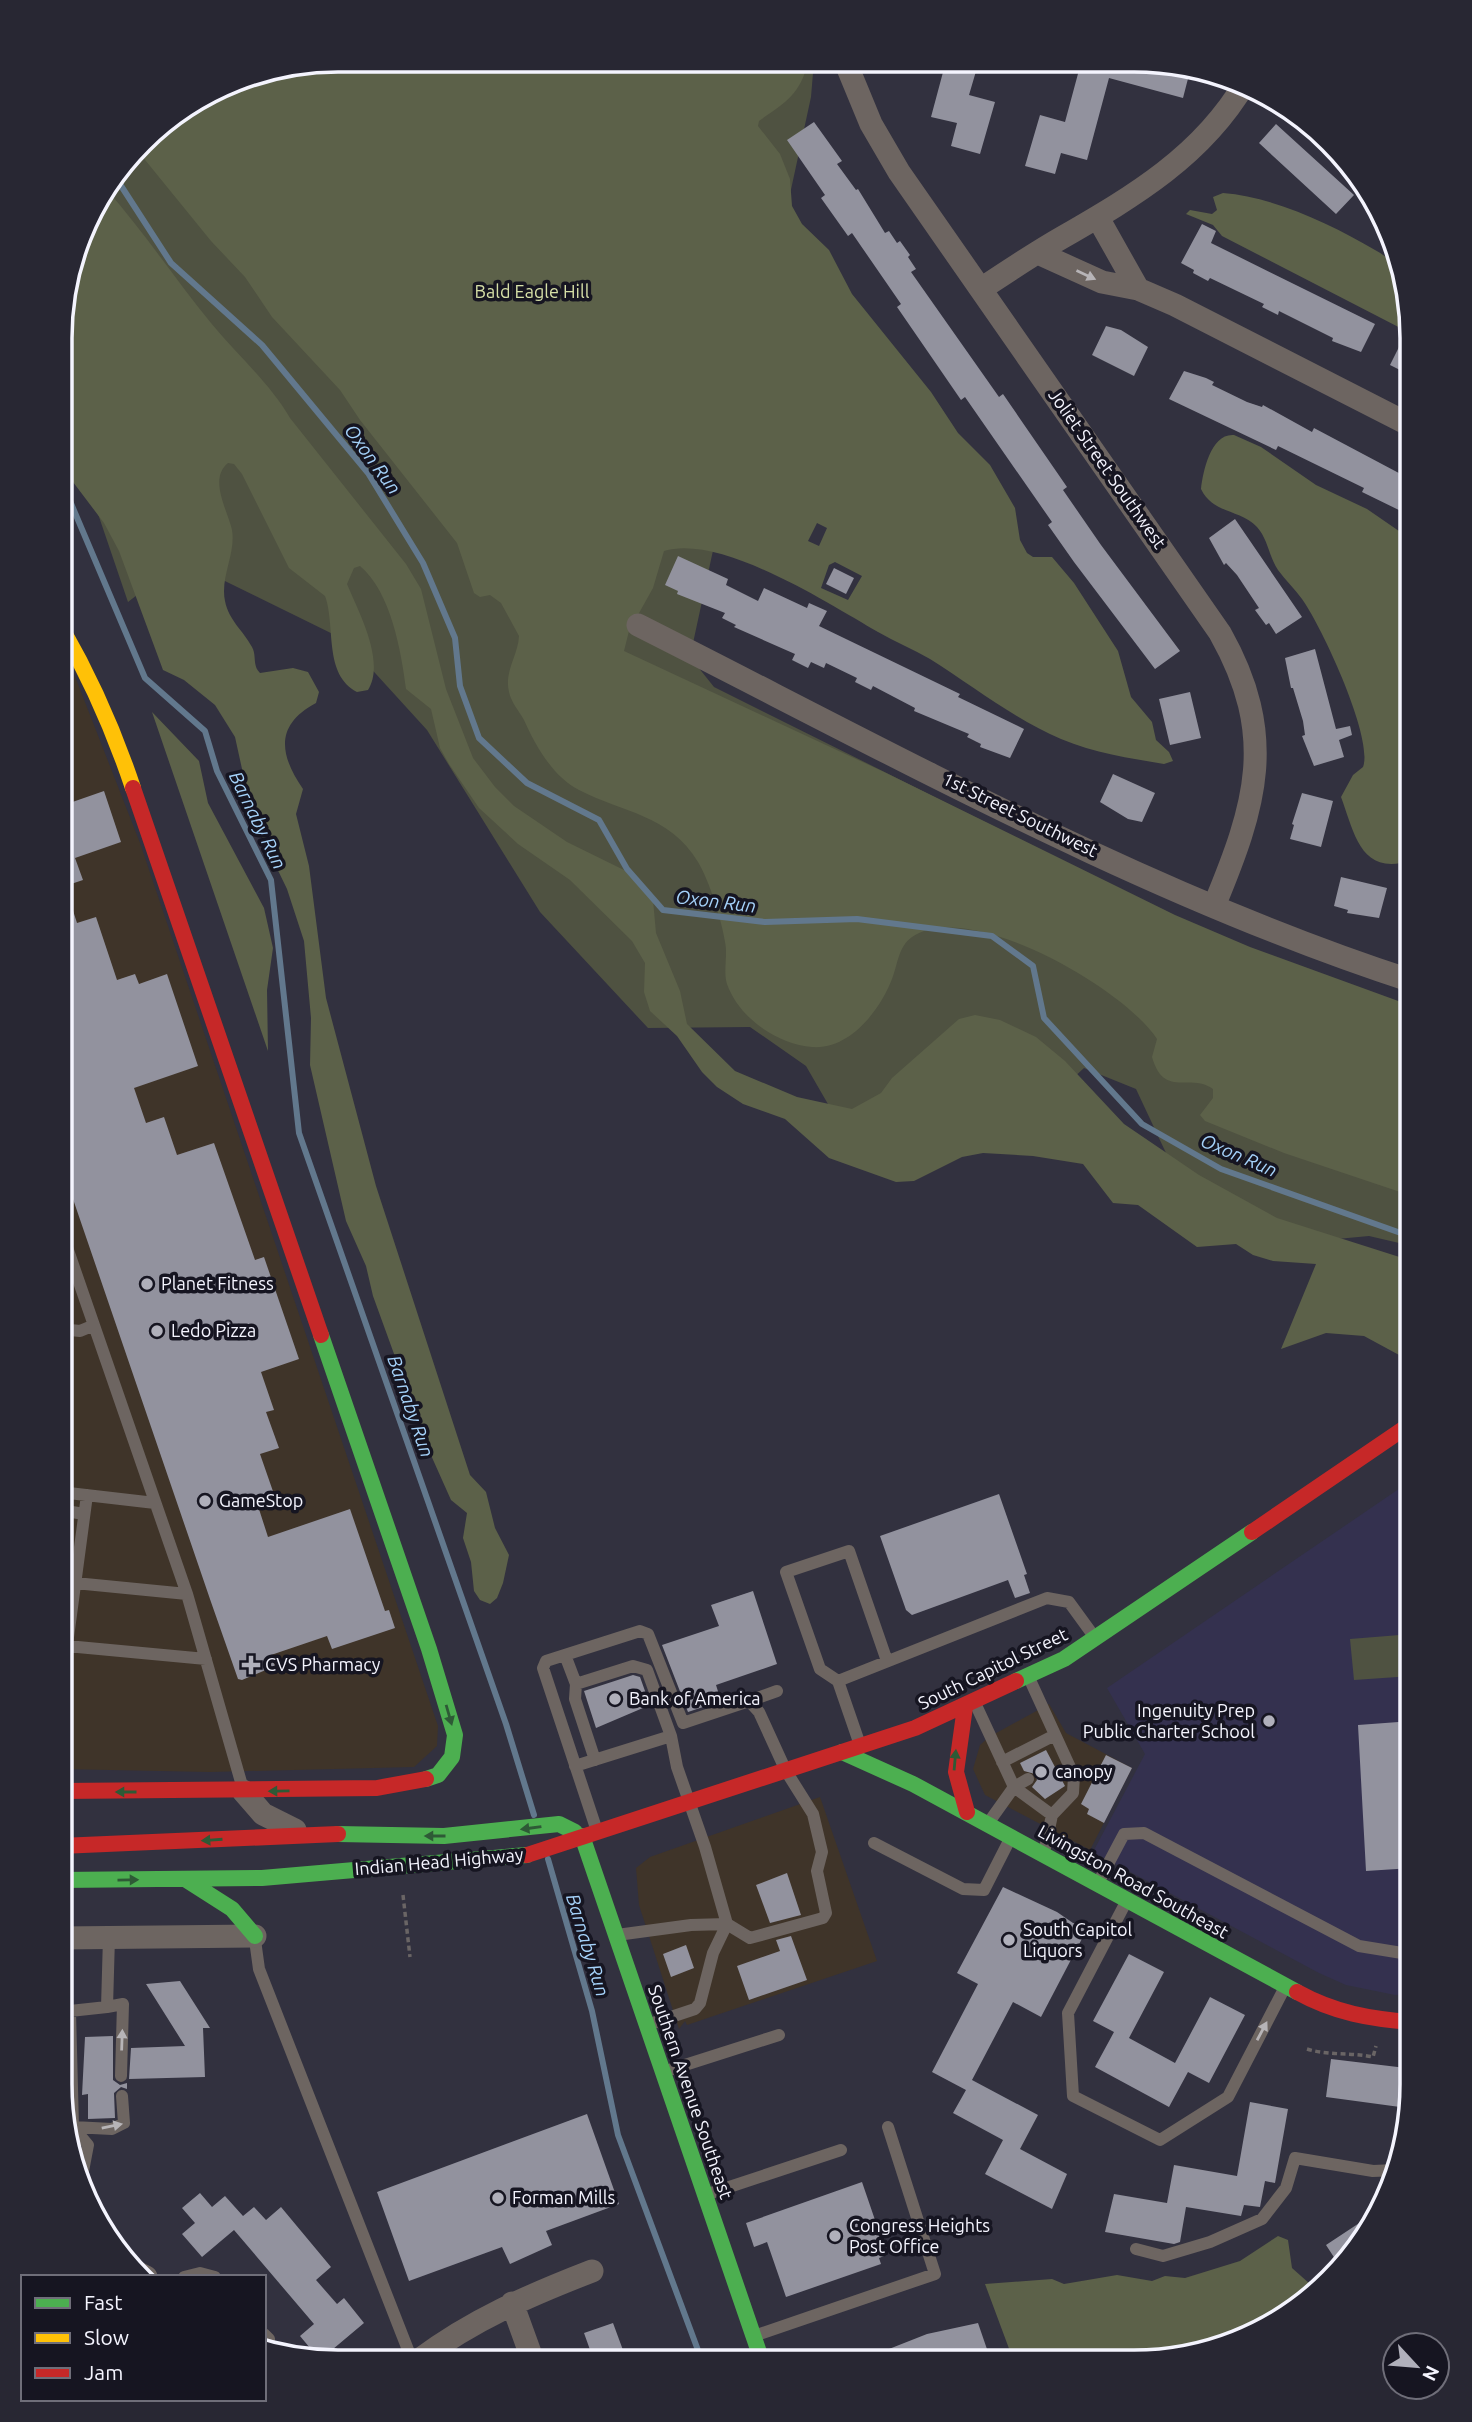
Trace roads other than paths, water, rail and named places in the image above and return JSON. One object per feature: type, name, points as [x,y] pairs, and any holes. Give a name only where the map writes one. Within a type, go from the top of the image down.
[{"type":"main road","points":[[72,646],[88,674],[115,734],[429,1649],[455,1735],[452,1757],[438,1775],[411,1784],[377,1788],[243,1791],[72,1791]]},
{"type":"main road","name":"South Capitol Street","points":[[590,1833],[860,1746],[970,1704],[1028,1676],[1095,1639],[1400,1431]]},
{"type":"main road","points":[[967,1812],[956,1785],[954,1769],[970,1704]]},
{"type":"main road","name":"Livingston Road Southeast","points":[[842,1752],[967,1812],[1096,1886],[1285,1987],[1346,2014],[1384,2022],[1400,2022]]},
{"type":"main road","name":"Indian Head Highway","points":[[72,1845],[305,1834],[444,1836],[503,1832],[559,1824],[590,1833]]},
{"type":"main road","name":"Indian Head Highway","points":[[72,1880],[262,1878],[311,1872],[519,1858],[564,1845],[590,1833]]},
{"type":"main road","name":"Southern Avenue Southeast","points":[[590,1833],[616,1936],[758,2350]]},
{"type":"main road","points":[[274,1895],[311,1872]]},
{"type":"main road","points":[[184,1879],[232,1909],[257,1930]]},
{"type":"street","name":"Joliet Street Southwest","points":[[850,72],[871,124],[899,172],[1220,633],[1240,673],[1254,732],[1254,786],[1243,835],[1213,906]]},
{"type":"street","points":[[981,289],[1157,180],[1187,156],[1222,118],[1238,93]]},
{"type":"street","points":[[1098,218],[1138,289]]},
{"type":"street","points":[[1038,253],[1102,282],[1138,289],[1400,420]]},
{"type":"street","name":"1st Street Southwest","points":[[638,625],[975,794],[1213,906],[1300,942],[1400,977]]},
{"type":"street","points":[[243,1791],[263,1814],[305,1834]]},
{"type":"street","points":[[72,1938],[257,1930]]},
{"type":"street","points":[[433,2350],[448,2338],[512,2303],[593,2271]]},
{"type":"street","points":[[512,2303],[529,2350]]},
{"type":"lane","points":[[72,1264],[187,1594],[243,1791]]},
{"type":"lane","points":[[72,1330],[80,1331],[92,1326]]},
{"type":"lane","points":[[72,1493],[155,1503]]},
{"type":"lane","points":[[72,1607],[87,1495]]},
{"type":"lane","points":[[72,1512],[84,1514]]},
{"type":"lane","points":[[860,1746],[838,1681],[820,1669],[786,1572],[849,1551],[887,1661]]},
{"type":"lane","points":[[75,1583],[187,1594]]},
{"type":"lane","points":[[838,1681],[1047,1598],[1069,1602],[1095,1639]]},
{"type":"lane","points":[[590,1833],[575,1766],[542,1668],[546,1661],[640,1631],[649,1634],[683,1723],[777,1691]]},
{"type":"lane","points":[[72,1646],[206,1659]]},
{"type":"lane","points":[[565,1655],[576,1684],[575,1699],[595,1760]]},
{"type":"lane","points":[[576,1684],[633,1666],[647,1670],[671,1736],[677,1767],[727,1924],[713,1952],[700,2003],[695,2009],[647,2025]]},
{"type":"lane","points":[[1028,1676],[1055,1735],[1060,1762],[1074,1776],[1073,1793],[1052,1815],[1043,1854]]},
{"type":"lane","points":[[616,1936],[691,1925],[727,1924],[750,1938],[823,1919],[827,1913],[817,1871],[822,1852],[813,1814],[786,1771],[760,1712],[749,1701]]},
{"type":"lane","points":[[970,1704],[1014,1787],[1052,1815]]},
{"type":"lane","points":[[1002,1762],[1055,1735]]},
{"type":"lane","points":[[575,1766],[671,1736]]},
{"type":"lane","points":[[988,1824],[1014,1787],[1028,1779]]},
{"type":"lane","points":[[1096,1886],[1124,1834],[1144,1833],[1359,1946],[1400,1953]]},
{"type":"lane","points":[[874,1843],[963,1889],[976,1891],[984,1890],[1011,1836]]},
{"type":"lane","points":[[1126,1902],[1068,2013],[1073,2096],[1160,2140],[1228,2097],[1285,1987]]},
{"type":"lane","points":[[257,1930],[259,1969],[408,2350]]},
{"type":"lane","points":[[107,2007],[109,1937]]},
{"type":"lane","points":[[72,2011],[123,2004],[121,2076]]},
{"type":"lane","points":[[663,2072],[779,2035]]},
{"type":"lane","points":[[72,2088],[72,2106]]},
{"type":"lane","points":[[75,2127],[112,2129],[124,2123],[122,2096]]},
{"type":"lane","points":[[753,2337],[935,2274],[888,2127]]},
{"type":"lane","points":[[76,2131],[88,2145],[84,2164]]},
{"type":"lane","points":[[705,2195],[841,2150]]},
{"type":"lane","points":[[1136,2249],[1163,2256],[1210,2242],[1262,2219],[1286,2188],[1295,2158],[1373,2171],[1386,2170]]},
{"type":"waterway","name":"Oxon Run","points":[[121,185],[171,263],[262,345],[368,473],[423,563],[455,638],[460,686],[479,738],[527,783],[599,820],[627,869],[663,910],[765,922],[857,919],[992,936],[1033,966],[1044,1018],[1142,1124],[1221,1169],[1400,1233]]},
{"type":"waterway","name":"Barnaby Run","points":[[72,506],[145,678],[205,731],[217,771],[271,880],[299,1133],[506,1724],[534,1815]]},
{"type":"waterway","name":"Barnaby Run","points":[[548,1859],[592,2011],[618,2135],[698,2350]]},
{"type":"place","name":"Planet Fitness","points":[[147,1284]]},
{"type":"place","name":"Ledo Pizza","points":[[157,1331]]},
{"type":"place","name":"GameStop","points":[[205,1501]]},
{"type":"place","name":"CVS Pharmacy","points":[[251,1665]]},
{"type":"place","name":"Bank of America","points":[[615,1699]]},
{"type":"place","name":"Ingenuity Prep Public Charter School","points":[[1269,1721]]},
{"type":"place","name":"canopy","points":[[1041,1772]]},
{"type":"place","name":"South Capitol Liquors","points":[[1009,1940]]},
{"type":"place","name":"Forman Mills","points":[[498,2198]]},
{"type":"place","name":"Congress Heights Post Office","points":[[835,2236]]},
{"type":"park label","name":"Bald Eagle Hill","points":[[532,292]]}]
